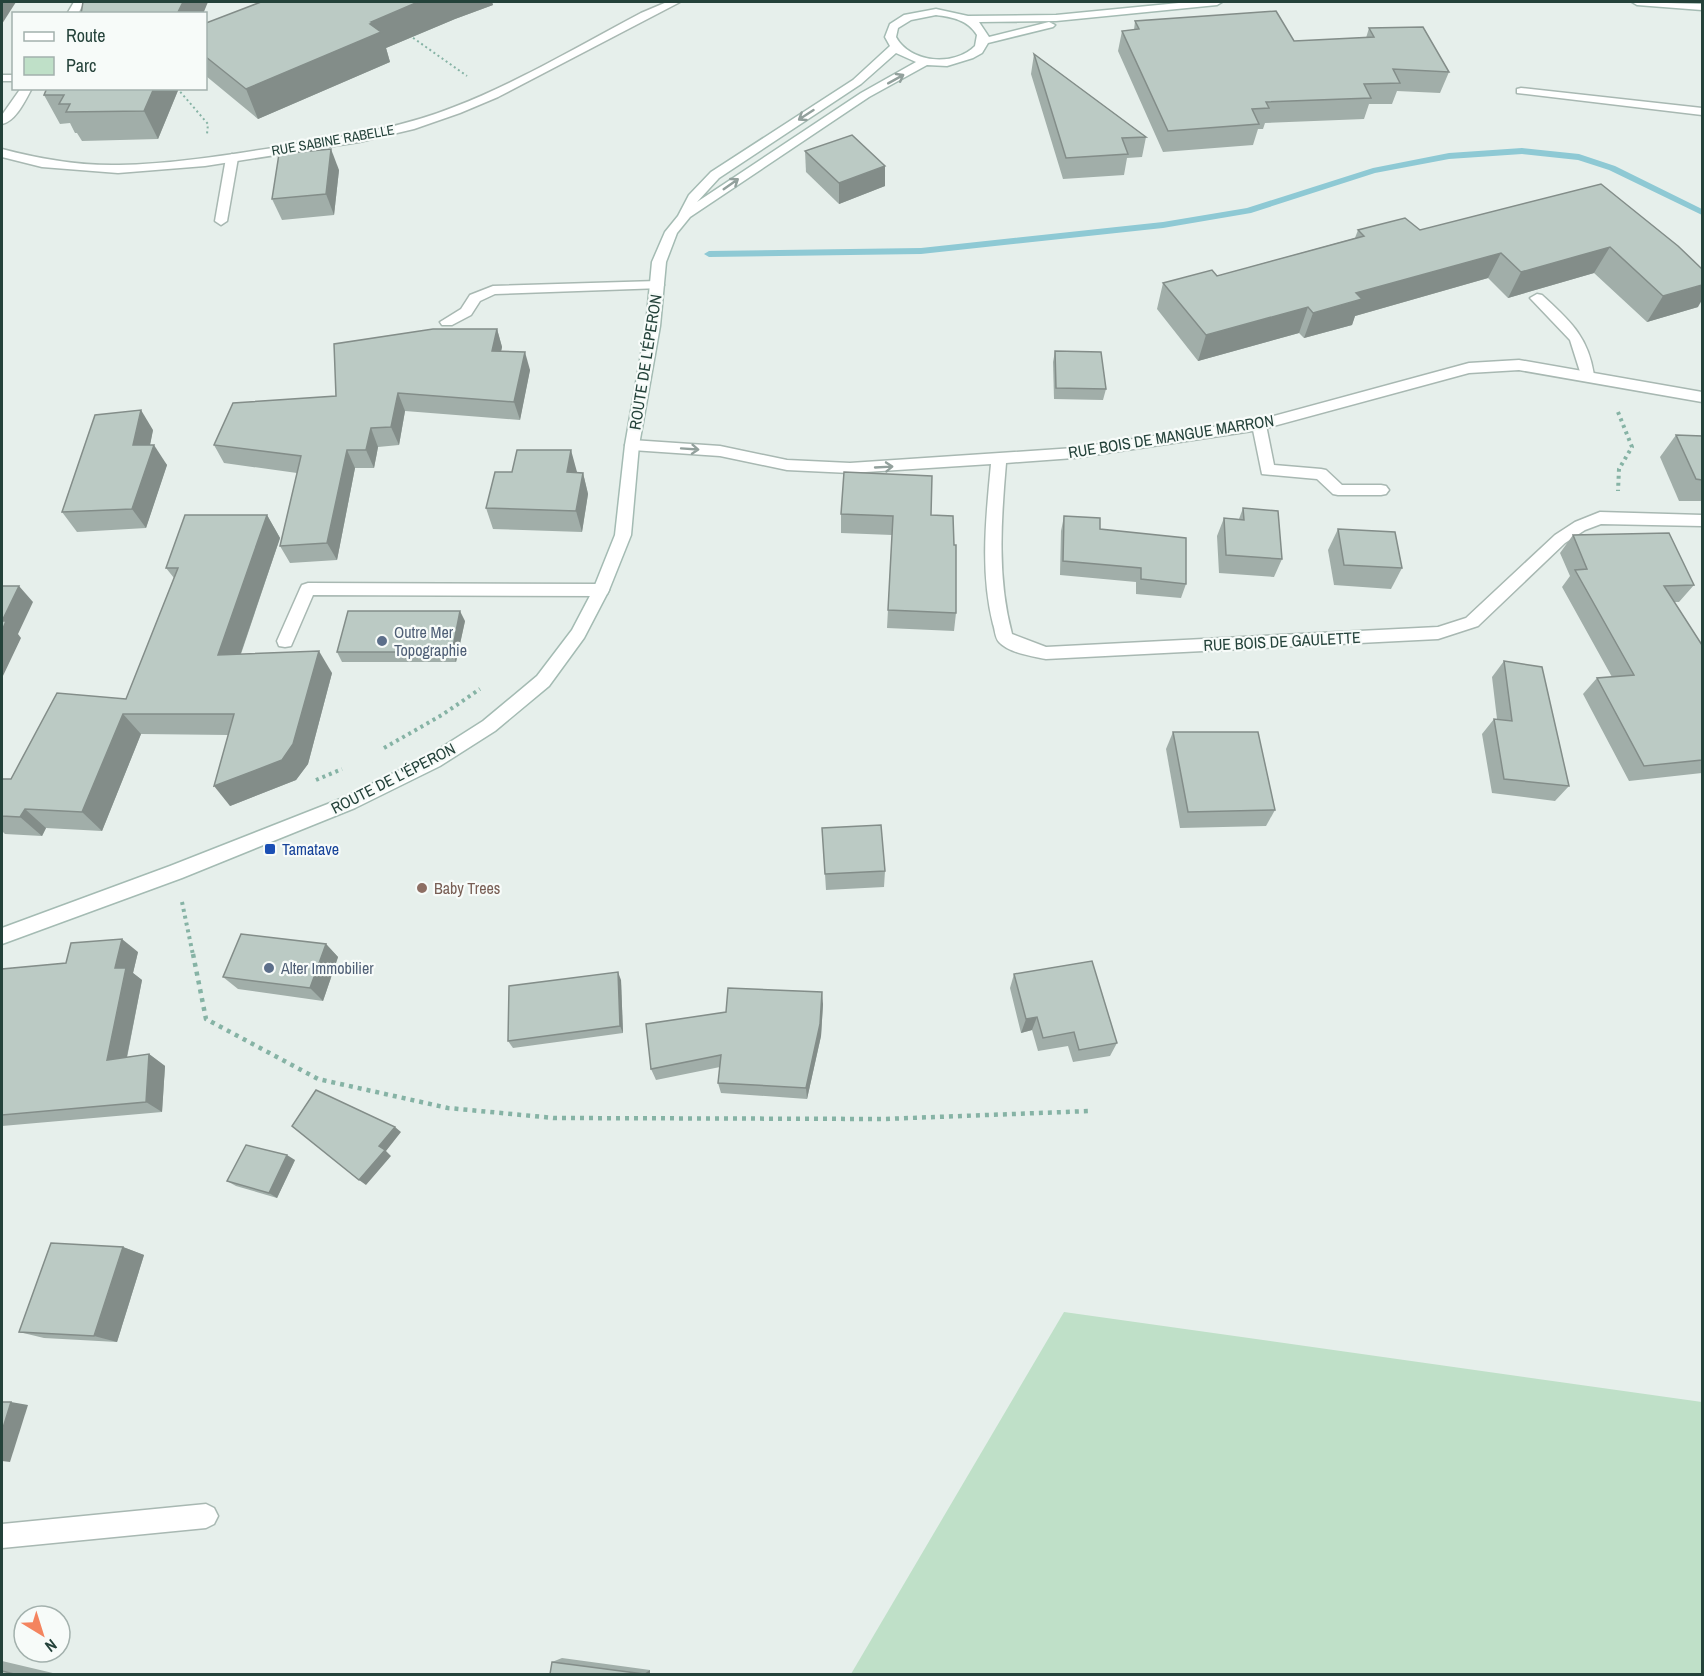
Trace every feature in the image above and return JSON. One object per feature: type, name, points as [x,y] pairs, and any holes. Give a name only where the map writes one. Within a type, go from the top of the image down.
[{"type":"street","name":"RUE SABINE RABELLE","points":[[2,153],[42,164],[118,169],[206,162],[370,135],[456,111],[494,95],[645,15],[675,2]]},
{"type":"street","points":[[905,18],[910,2]]},
{"type":"street","points":[[941,2],[948,14]]},
{"type":"street","points":[[1097,15],[984,41],[977,51],[964,58],[946,62],[925,62],[904,55],[894,48],[890,41],[890,34],[896,24],[905,18],[921,14],[948,14],[968,19],[1097,15],[1217,2]]},
{"type":"street","points":[[1637,2],[1702,7]]},
{"type":"street","points":[[968,19],[980,29],[984,41]]},
{"type":"street","name":"ROUTE DE L'ÉPERON","points":[[684,218],[693,198],[715,175],[857,81],[894,48]]},
{"type":"street","name":"ROUTE DE L'ÉPERON","points":[[2,936],[176,872],[349,803],[434,761],[489,726],[543,681],[578,634],[601,590],[623,535],[632,444],[653,326],[659,262],[671,232],[684,218],[865,95],[925,62]]},
{"type":"street","points":[[2,122],[14,109],[26,90]]},
{"type":"street","points":[[1521,91],[1702,112]]},
{"type":"street","points":[[221,221],[232,158]]},
{"type":"street","points":[[447,322],[466,312],[475,298],[493,290],[657,285]]},
{"type":"street","points":[[1536,298],[1576,335],[1585,353],[1587,375]]},
{"type":"street","name":"RUE BOIS DE MANGUE MARRON","points":[[632,444],[720,451],[787,465],[849,468],[1074,453],[1258,425],[1469,368],[1519,364],[1702,397]]},
{"type":"street","points":[[1258,425],[1267,470],[1321,474],[1338,490],[1381,490]]},
{"type":"street","name":"RUE BOIS DE GAULETTE","points":[[999,459],[992,541],[1000,623],[1005,638],[1024,647],[1046,653],[1438,633],[1472,622],[1560,539],[1580,526],[1600,519],[1702,520]]},
{"type":"street","points":[[285,641],[308,589],[601,590]]},
{"type":"street","points":[[2,1536],[206,1516]]},
{"type":"path","points":[[410,35],[494,95]]},
{"type":"path","points":[[179,90],[208,124],[206,162]]},
{"type":"path","points":[[1587,375],[1608,398],[1622,419],[1632,447],[1619,469],[1618,491],[1630,519]]},
{"type":"path","points":[[383,748],[442,715],[486,685]]},
{"type":"path","points":[[312,782],[343,768]]},
{"type":"path","points":[[176,872],[206,1018],[318,1079],[448,1108],[554,1118],[884,1119],[1090,1111]]},
{"type":"green space","points":[[1064,1312],[1702,1402],[1702,1674],[851,1674]]},
{"type":"building","points":[[83,2],[183,2],[178,12],[81,12]]},
{"type":"building","points":[[261,2],[418,2],[371,22],[373,23],[370,24],[381,32],[246,89],[207,58],[207,23]]},
{"type":"building","points":[[1276,11],[1294,41],[1374,37],[1369,28],[1423,27],[1449,72],[1393,69],[1400,83],[1364,84],[1371,98],[1266,102],[1269,108],[1252,109],[1259,124],[1168,131],[1122,31],[1139,29],[1135,21]]},
{"type":"building","points":[[1034,54],[1146,137],[1122,138],[1128,154],[1066,158]]},
{"type":"building","points":[[46,90],[153,90],[144,111],[66,112],[70,104],[59,104],[64,95],[44,95]]},
{"type":"building","points":[[852,135],[885,166],[839,183],[805,151]]},
{"type":"building","points":[[331,149],[326,194],[272,199],[279,154]]},
{"type":"building","points":[[1601,184],[1678,246],[1702,269],[1702,285],[1663,296],[1610,247],[1521,272],[1501,253],[1356,293],[1362,299],[1313,313],[1308,307],[1206,335],[1163,283],[1212,270],[1217,276],[1364,236],[1358,230],[1405,218],[1420,230]]},
{"type":"building","points":[[433,329],[497,329],[492,351],[525,352],[514,402],[398,393],[391,427],[371,428],[366,450],[347,450],[327,543],[280,546],[301,456],[214,445],[233,403],[336,396],[334,344]]},
{"type":"building","points":[[1055,351],[1101,352],[1106,389],[1056,388]]},
{"type":"building","points":[[141,410],[133,445],[154,445],[132,509],[62,512],[95,415]]},
{"type":"building","points":[[1676,435],[1702,436],[1702,480],[1696,479]]},
{"type":"building","points":[[517,450],[571,450],[567,472],[583,473],[576,511],[486,508],[495,472],[512,472]]},
{"type":"building","points":[[844,472],[932,476],[931,515],[953,516],[954,545],[956,545],[956,613],[888,610],[893,516],[841,514]]},
{"type":"building","points":[[1243,508],[1278,511],[1282,559],[1226,555],[1224,518],[1244,520]]},
{"type":"building","points":[[185,515],[267,515],[218,655],[319,651],[293,744],[282,760],[214,786],[234,714],[123,714],[82,812],[25,809],[20,817],[2,816],[2,779],[11,779],[57,693],[126,699],[178,568],[166,568]]},
{"type":"building","points":[[1064,516],[1100,518],[1100,529],[1186,538],[1186,584],[1141,579],[1141,568],[1063,561]]},
{"type":"building","points":[[1338,529],[1395,532],[1402,568],[1344,565]]},
{"type":"building","points":[[1669,533],[1694,585],[1664,586],[1702,645],[1702,760],[1644,766],[1597,678],[1634,675],[1575,570],[1587,569],[1573,535]]},
{"type":"building","points":[[2,586],[19,586],[2,621]]},
{"type":"building","points":[[348,611],[460,611],[452,652],[337,652]]},
{"type":"building","points":[[1504,661],[1542,667],[1569,786],[1504,779],[1494,719],[1512,721]]},
{"type":"building","points":[[1173,732],[1258,732],[1275,810],[1188,812]]},
{"type":"building","points":[[881,825],[885,871],[825,874],[822,828]]},
{"type":"building","points":[[241,934],[326,944],[310,988],[223,977]]},
{"type":"building","points":[[122,939],[115,968],[126,968],[107,1060],[149,1054],[146,1102],[2,1115],[2,969],[66,963],[71,943]]},
{"type":"building","points":[[1092,961],[1117,1043],[1079,1050],[1074,1032],[1043,1038],[1037,1017],[1026,1019],[1014,974]]},
{"type":"building","points":[[618,972],[620,1026],[508,1041],[509,986]]},
{"type":"building","points":[[728,988],[822,992],[820,1024],[806,1088],[718,1083],[721,1055],[651,1069],[646,1024],[726,1012]]},
{"type":"building","points":[[316,1090],[395,1127],[379,1146],[385,1150],[359,1180],[292,1126]]},
{"type":"building","points":[[246,1145],[287,1155],[269,1193],[227,1181]]},
{"type":"building","points":[[51,1243],[123,1247],[94,1336],[19,1332]]},
{"type":"building","points":[[2,1402],[11,1402],[2,1431]]},
{"type":"building","points":[[552,1662],[644,1674],[550,1674]]},
{"type":"waterway","points":[[709,254],[921,251],[1163,225],[1248,211],[1373,171],[1449,156],[1522,151],[1579,157],[1612,168],[1702,212]]},
{"type":"place","name":"Outre Mer Topographie","points":[[382,641]]},
{"type":"place","name":"Tamatave","points":[[270,849]]},
{"type":"place","name":"Baby Trees","points":[[422,888]]},
{"type":"place","name":"Alter Immobilier","points":[[269,968]]}]
